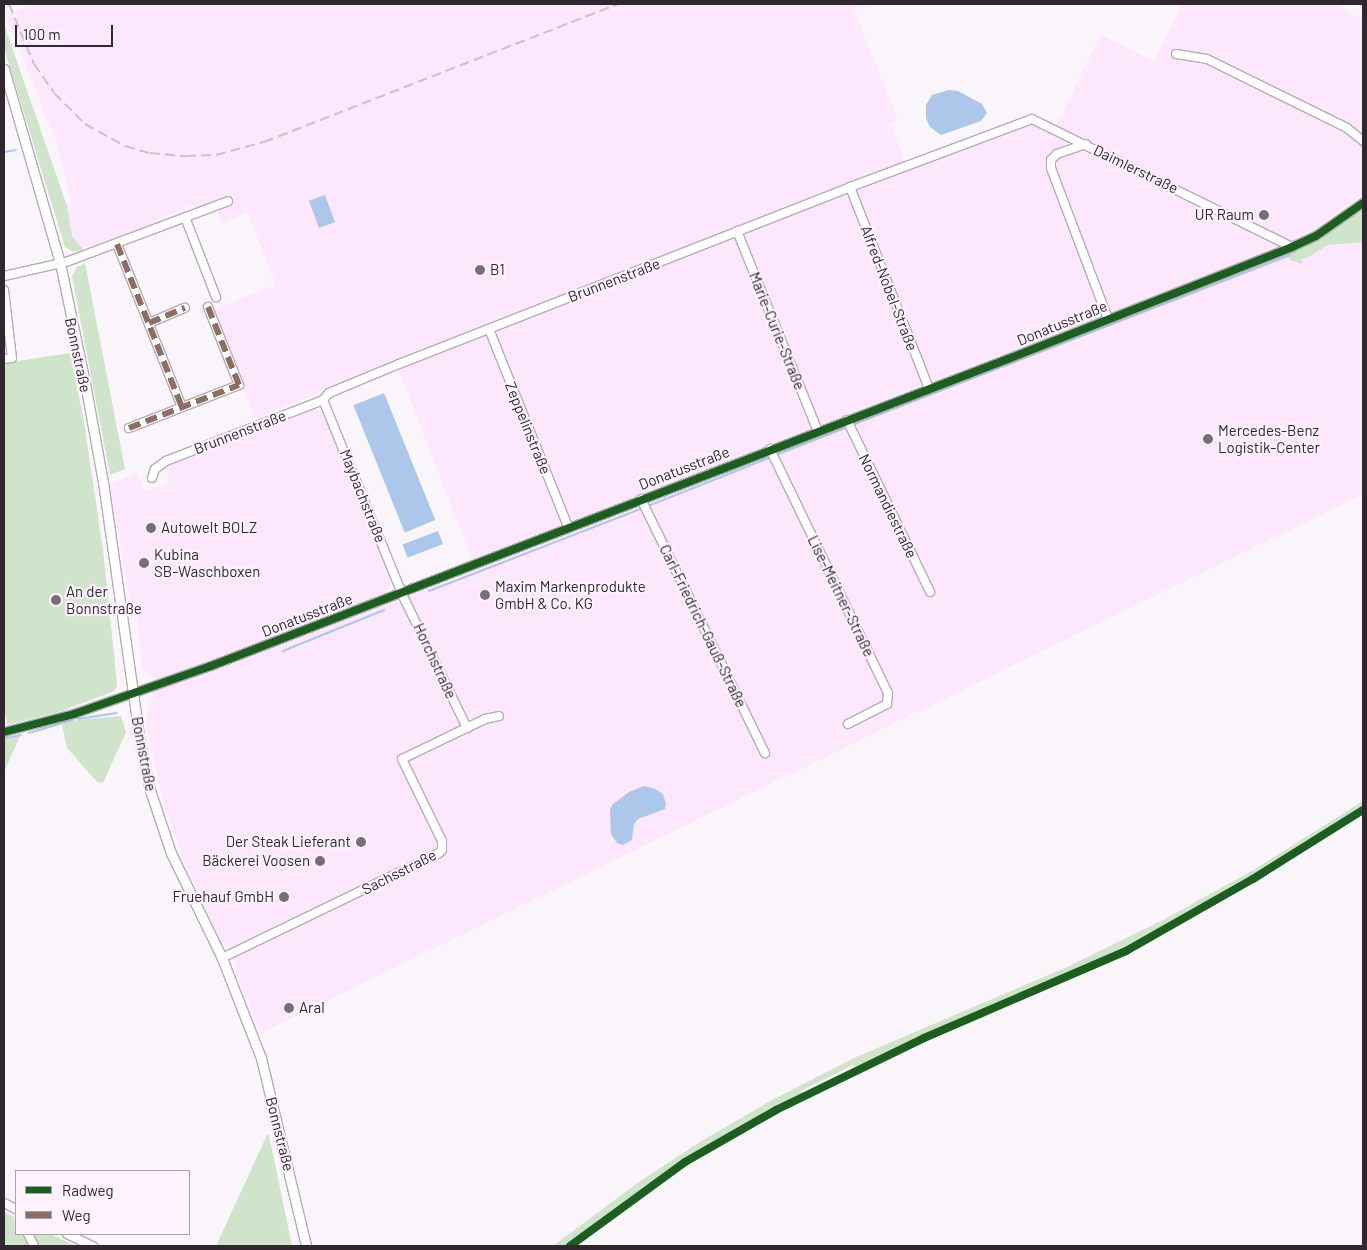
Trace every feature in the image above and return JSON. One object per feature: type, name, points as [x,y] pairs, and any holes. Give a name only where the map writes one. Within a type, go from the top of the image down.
[{"type":"main road","name":"Bonnstraße","points":[[4,69],[60,263],[102,482],[133,694],[148,780],[171,853],[222,958],[261,1058],[306,1246]]},
{"type":"street","points":[[1176,54],[1207,60],[1347,128],[1363,141]]},
{"type":"street","name":"Brunnenstraße","points":[[152,478],[155,469],[166,461],[323,400],[330,393],[737,231],[1032,119],[1086,144]]},
{"type":"street","name":"Daimlerstraße","points":[[1108,319],[1051,168],[1051,160],[1057,154],[1086,144],[1292,247]]},
{"type":"street","name":"Alfred-Nobel-Straße","points":[[850,187],[929,388]]},
{"type":"street","points":[[4,276],[60,263],[117,244],[228,201]]},
{"type":"street","name":"Donatusstraße","points":[[4,732],[46,722],[133,694],[402,594],[568,527],[642,501],[818,431],[847,422],[929,388],[1292,247],[1316,236],[1363,202]]},
{"type":"street","points":[[185,217],[216,296]]},
{"type":"street","name":"Marie-Curie-Straße","points":[[737,231],[818,431]]},
{"type":"street","points":[[117,244],[182,407]]},
{"type":"street","points":[[4,290],[8,358]]},
{"type":"street","points":[[129,428],[239,385],[208,307]]},
{"type":"street","points":[[149,323],[185,308]]},
{"type":"street","name":"Zeppelinstraße","points":[[488,329],[568,527]]},
{"type":"street","name":"Maybachstraße","points":[[323,400],[402,594]]},
{"type":"street","name":"Normandiestraße","points":[[847,422],[930,592]]},
{"type":"street","name":"Lise-Meitner-Straße","points":[[771,451],[888,693],[887,704],[848,724]]},
{"type":"street","name":"Carl-Friedrich-Gauß-Straße","points":[[642,501],[765,753]]},
{"type":"street","name":"Horchstraße","points":[[402,594],[467,728]]},
{"type":"street","name":"Sachsstraße","points":[[222,958],[439,853],[442,850],[442,842],[402,759],[485,719],[499,716]]},
{"type":"street","points":[[4,1202],[15,1208]]},
{"type":"street","points":[[69,1235],[93,1246]]},
{"type":"shaded area","points":[[35,4],[870,4],[854,10],[898,120],[890,124],[907,165],[716,235],[712,237],[713,239],[626,273],[625,270],[619,272],[620,275],[255,418],[212,310],[276,285],[247,212],[222,224],[217,211],[209,214],[205,205],[199,208],[193,205],[151,222],[150,227],[98,245],[83,247],[72,236],[67,206],[72,208],[56,141],[6,15]]},
{"type":"shaded area","points":[[1182,4],[1336,4],[1363,20],[1363,194],[1317,227],[1290,241],[1287,253],[1302,263],[1301,259],[1307,258],[1328,245],[1363,242],[1363,494],[261,1033],[235,970],[237,960],[221,940],[185,863],[163,801],[146,725],[149,704],[153,699],[151,676],[142,667],[137,618],[128,591],[110,485],[137,473],[145,492],[169,483],[167,472],[174,462],[315,409],[324,412],[327,417],[390,577],[390,586],[386,593],[472,559],[398,368],[1027,123],[1036,123],[1053,132],[1101,35],[1154,61]]},
{"type":"green space","points":[[4,24],[67,206],[72,236],[84,250],[74,252],[65,247],[4,48]]},
{"type":"green space","points":[[1363,206],[1363,242],[1328,245],[1307,258],[1301,259],[1303,264],[1290,260],[1287,253],[1317,239]]},
{"type":"green space","points":[[85,263],[125,469],[110,475],[72,276],[77,267]]},
{"type":"green space","name":"An der Bonnstraße","points":[[70,353],[84,422],[103,550],[117,683],[116,689],[62,711],[7,725],[4,707],[4,363]]},
{"type":"green space","points":[[121,716],[126,732],[103,783],[97,782],[67,748],[62,725],[77,720]]},
{"type":"green space","points":[[20,736],[4,772],[4,739]]},
{"type":"green space","points":[[1363,801],[1363,808],[1175,924],[1173,922],[1122,948],[1123,951],[1076,972],[943,1027],[855,1067],[853,1065],[801,1091],[802,1094],[692,1156],[648,1185],[568,1246],[553,1246],[636,1184],[703,1140],[772,1100],[854,1058],[1067,967],[1163,920],[1255,869]]},
{"type":"green space","points":[[267,1135],[269,1135],[292,1246],[216,1246]]},
{"type":"green space","points":[[4,1212],[14,1217],[15,1235],[24,1235],[30,1246],[4,1246]]},
{"type":"green space","points":[[30,1235],[52,1235],[76,1246],[36,1246]]},
{"type":"water","points":[[949,90],[958,91],[982,104],[987,113],[981,121],[941,135],[930,127],[926,118],[926,105],[932,95]]},
{"type":"water","points":[[325,195],[335,222],[319,228],[309,201]]},
{"type":"water","points":[[384,393],[435,520],[405,532],[353,405]]},
{"type":"water","points":[[438,531],[443,544],[408,558],[403,545]]},
{"type":"water","points":[[644,786],[655,789],[663,794],[666,804],[665,809],[638,819],[634,824],[632,840],[623,845],[617,843],[611,834],[610,810],[612,805],[629,792]]},
{"type":"waterway","points":[[4,152],[16,150]]},
{"type":"waterway","points":[[852,425],[1290,255]]},
{"type":"waterway","points":[[776,455],[848,427]]},
{"type":"waterway","points":[[648,506],[771,457]]},
{"type":"waterway","points":[[429,591],[643,508]]},
{"type":"waterway","points":[[283,651],[384,610]]},
{"type":"waterway","points":[[78,719],[117,713]]},
{"type":"waterway","points":[[29,733],[73,720]]},
{"type":"waterway","points":[[6,738],[21,735]]},
{"type":"railway","points":[[9,4],[34,64],[54,93],[85,124],[125,146],[150,153],[186,156],[216,155],[264,142],[618,4]]},
{"type":"marked path","points":[[117,244],[182,407]]},
{"type":"marked path","points":[[129,428],[239,385],[208,307]]},
{"type":"marked path","points":[[149,323],[185,308]]},
{"type":"cycle path","points":[[4,732],[74,714],[211,666],[1008,359],[1292,247],[1316,236],[1363,203]]},
{"type":"cycle path","points":[[570,1246],[685,1162],[776,1110],[924,1038],[1126,951],[1253,879],[1363,810]]},
{"type":"place","name":"UR Raum","points":[[1264,215]]},
{"type":"place","name":"B1","points":[[480,270]]},
{"type":"place","name":"Mercedes-Benz Logistik-Center","points":[[1208,439]]},
{"type":"place","name":"Autowelt BOLZ","points":[[151,528]]},
{"type":"place","name":"Kubina SB-Waschboxen","points":[[144,563]]},
{"type":"place","name":"Maxim Markenprodukte GmbH & Co. KG","points":[[485,595]]},
{"type":"place","name":"An der Bonnstraße","points":[[56,600]]},
{"type":"place","name":"Der Steak Lieferant","points":[[361,842]]},
{"type":"place","name":"Bäckerei Voosen","points":[[320,861]]},
{"type":"place","name":"Fruehauf GmbH","points":[[284,897]]},
{"type":"place","name":"Aral","points":[[289,1008]]}]
